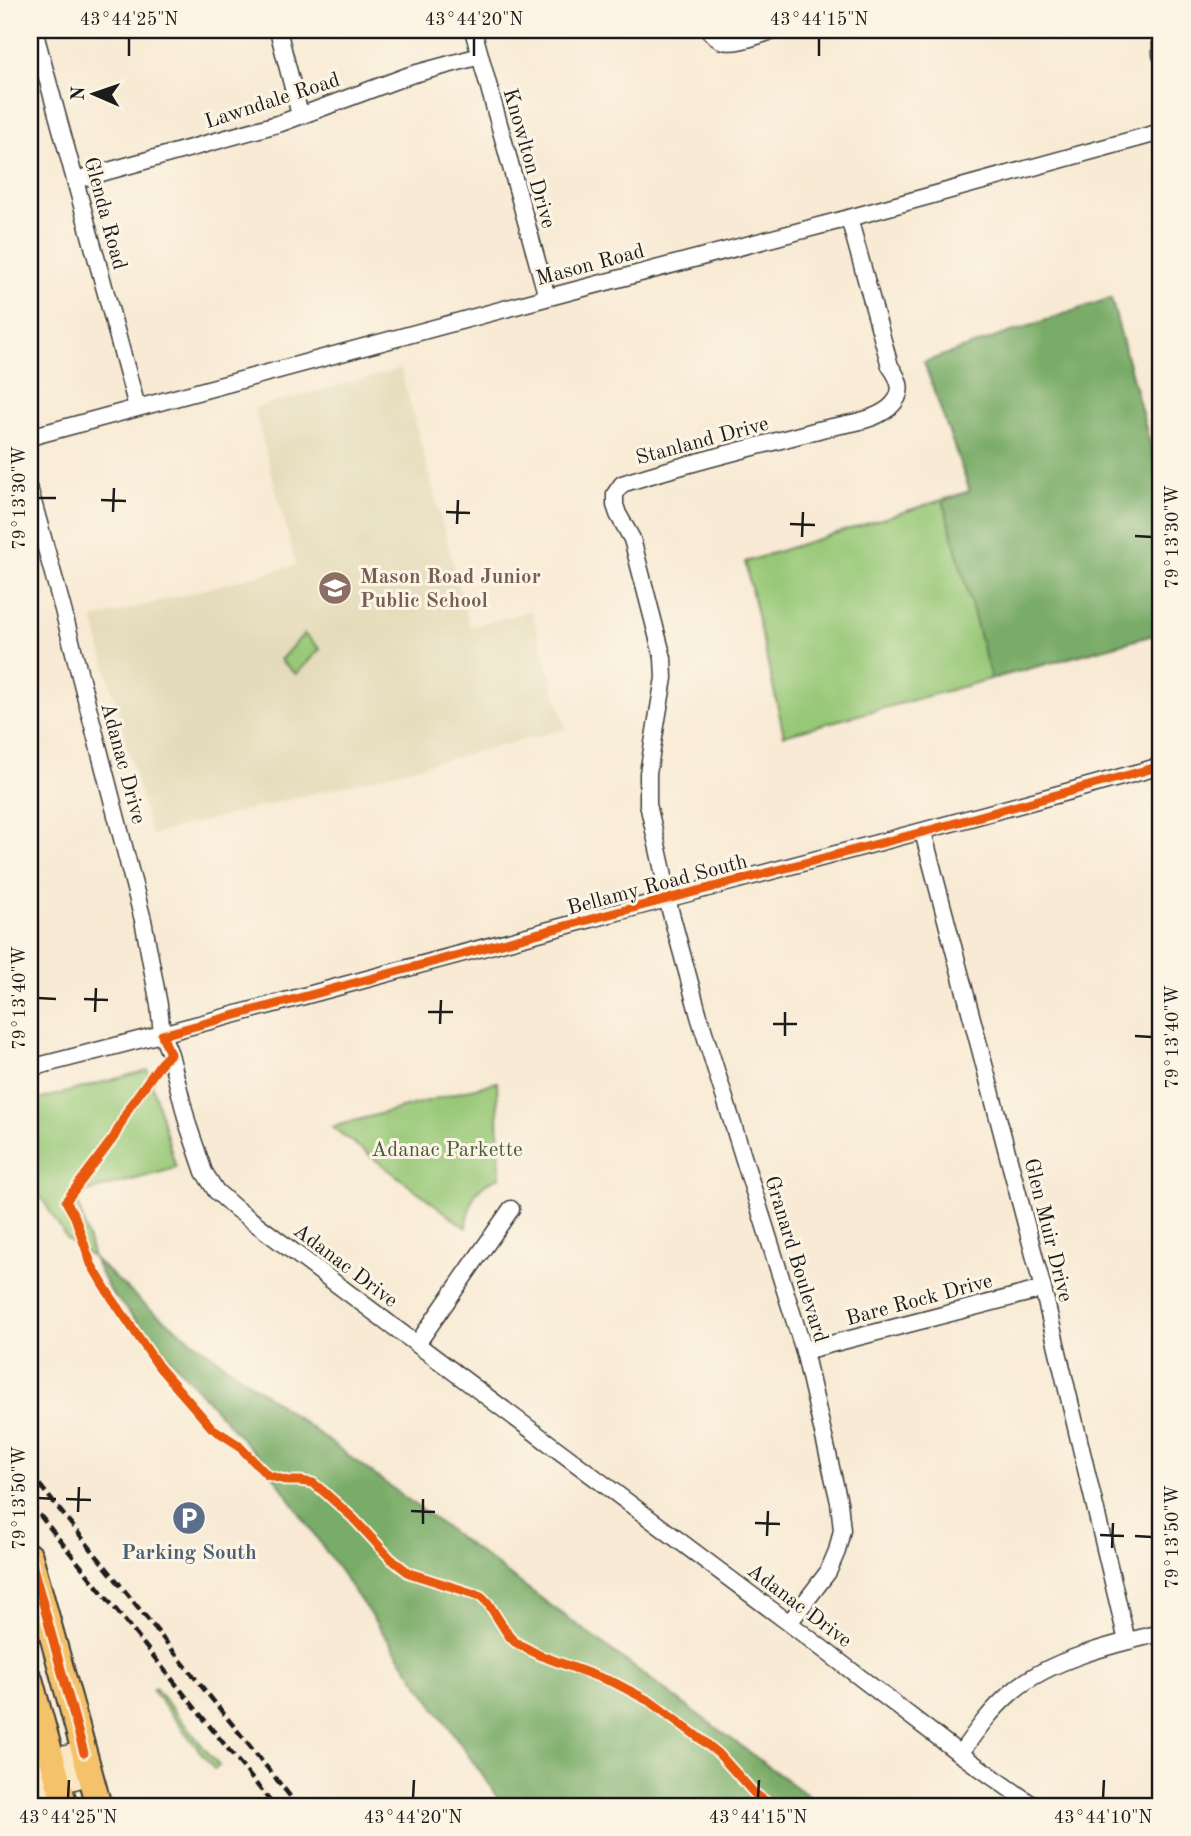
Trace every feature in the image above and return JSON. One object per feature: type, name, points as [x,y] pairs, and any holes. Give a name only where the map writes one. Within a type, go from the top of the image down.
[{"type":"main road","points":[[30,1556],[99,1806]]},
{"type":"main road","points":[[30,1679],[47,1770],[65,1806]]},
{"type":"street","name":"Glenda Road","points":[[34,30],[137,407]]},
{"type":"street","points":[[278,30],[300,115]]},
{"type":"street","name":"Knowlton Drive","points":[[473,30],[547,297]]},
{"type":"street","points":[[708,30],[720,41],[729,41],[776,30]]},
{"type":"street","points":[[1161,31],[1161,55]]},
{"type":"street","name":"Lawndale Road","points":[[76,180],[281,123],[410,75],[480,56]]},
{"type":"street","name":"Mason Road","points":[[30,437],[1161,132]]},
{"type":"street","name":"Stanland Drive","points":[[667,899],[648,804],[648,773],[664,678],[663,657],[632,539],[618,514],[615,494],[622,484],[875,416],[890,407],[900,389],[898,378],[890,366],[849,218]]},
{"type":"street","name":"Adanac Drive","points":[[30,491],[143,920],[162,1035],[170,1054],[195,1149],[204,1172],[216,1191],[960,1754],[1034,1806]]},
{"type":"street","name":"Bellamy Road South","points":[[30,1068],[923,832],[1161,766]]},
{"type":"street","name":"Glen Muir Drive","points":[[923,832],[1043,1289],[1127,1641]]},
{"type":"street","name":"Granard Boulevard","points":[[667,899],[699,1016],[804,1351],[839,1503],[842,1530],[837,1551],[828,1572],[789,1623]]},
{"type":"street","points":[[417,1344],[511,1209]]},
{"type":"street","name":"Bare Rock Drive","points":[[804,1351],[1043,1289]]},
{"type":"street","points":[[960,1754],[981,1723],[1012,1691],[1031,1679],[1065,1660],[1161,1633]]},
{"type":"street","points":[[30,1790],[47,1770],[87,1763]]},
{"type":"shaded area","name":"Mason Road Junior Public School","points":[[401,369],[470,627],[531,611],[566,729],[151,835],[93,619],[296,565],[254,408]]},
{"type":"green space","points":[[1111,298],[1161,485],[1161,633],[784,735],[745,562],[970,491],[924,362]]},
{"type":"green space","points":[[1111,298],[1161,485],[1161,633],[991,679],[943,501],[970,491],[924,362]]},
{"type":"green space","points":[[304,634],[320,649],[296,674],[280,660]]},
{"type":"green space","points":[[148,1070],[176,1168],[76,1195],[93,1258],[67,1239],[33,1184],[30,1186],[30,1102]]},
{"type":"green space","name":"Adanac Parkette","points":[[497,1082],[500,1177],[483,1185],[474,1196],[466,1228],[332,1127]]},
{"type":"green space","points":[[93,1258],[146,1306],[822,1806],[509,1806],[501,1802],[268,1468],[109,1290]]},
{"type":"green space","points":[[155,1688],[219,1766],[214,1769],[152,1690]]},
{"type":"railway","points":[[30,1473],[298,1806]]},
{"type":"railway","points":[[30,1503],[274,1806]]},
{"type":"cycle path","points":[[772,1806],[754,1793],[719,1754],[651,1702],[615,1683],[539,1655],[515,1642],[481,1596],[409,1573],[313,1483],[288,1481],[267,1475],[237,1444],[212,1428],[159,1367],[107,1291],[91,1264],[75,1217],[66,1201],[114,1137],[130,1106],[170,1054],[162,1035],[1161,766]]},
{"type":"cycle path","points":[[30,1556],[84,1753]]},
{"type":"place","name":"Mason Road Junior Public School","points":[[335,588]]},
{"type":"place","name":"Parking South","points":[[189,1518]]}]
